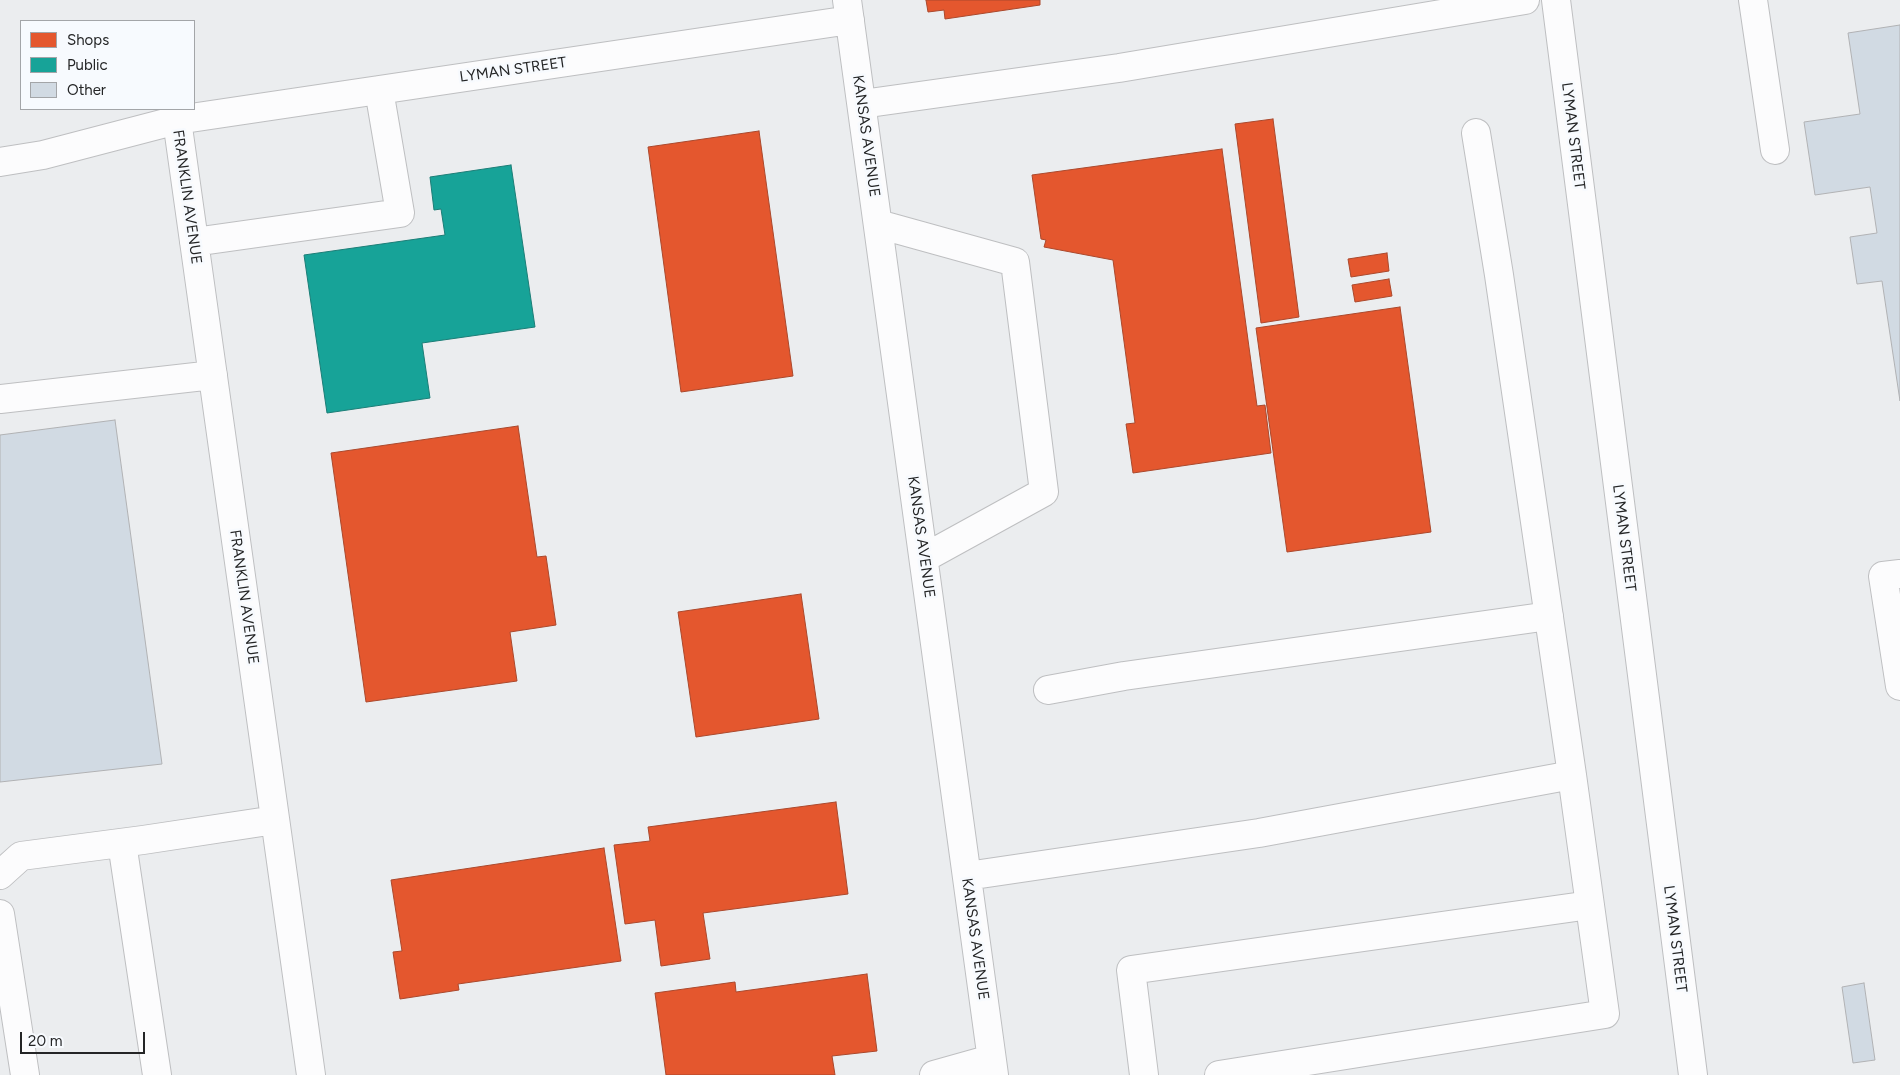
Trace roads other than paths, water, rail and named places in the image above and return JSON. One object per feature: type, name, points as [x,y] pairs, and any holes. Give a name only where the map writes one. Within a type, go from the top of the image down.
[{"type":"street","points":[[862,104],[1119,68],[1525,0]]},
{"type":"street","name":"LYMAN STREET","points":[[1556,0],[1693,1075]]},
{"type":"street","points":[[1753,0],[1775,150]]},
{"type":"street","name":"KANSAS AVENUE","points":[[849,10],[993,1067]]},
{"type":"street","name":"LYMAN STREET","points":[[0,162],[43,155],[177,120],[379,90],[849,10]]},
{"type":"street","points":[[194,242],[400,213],[379,90]]},
{"type":"street","name":"FRANKLIN AVENUE","points":[[177,120],[311,1075]]},
{"type":"street","points":[[1219,1075],[1604,1014],[1572,774],[1476,133]]},
{"type":"street","points":[[878,224],[1015,262],[1044,492],[924,558]]},
{"type":"street","points":[[0,399],[213,375]]},
{"type":"street","points":[[1900,574],[1883,576],[1900,686]]},
{"type":"street","points":[[1048,690],[1124,676],[1549,616]]},
{"type":"street","points":[[967,876],[1259,833],[1572,774]]},
{"type":"street","points":[[0,875],[21,856],[276,820]]},
{"type":"street","points":[[122,843],[157,1075]]},
{"type":"street","points":[[1144,1075],[1131,970],[1590,905]]},
{"type":"street","points":[[0,914],[25,1075]]},
{"type":"street","points":[[934,1075],[993,1067]]}]
